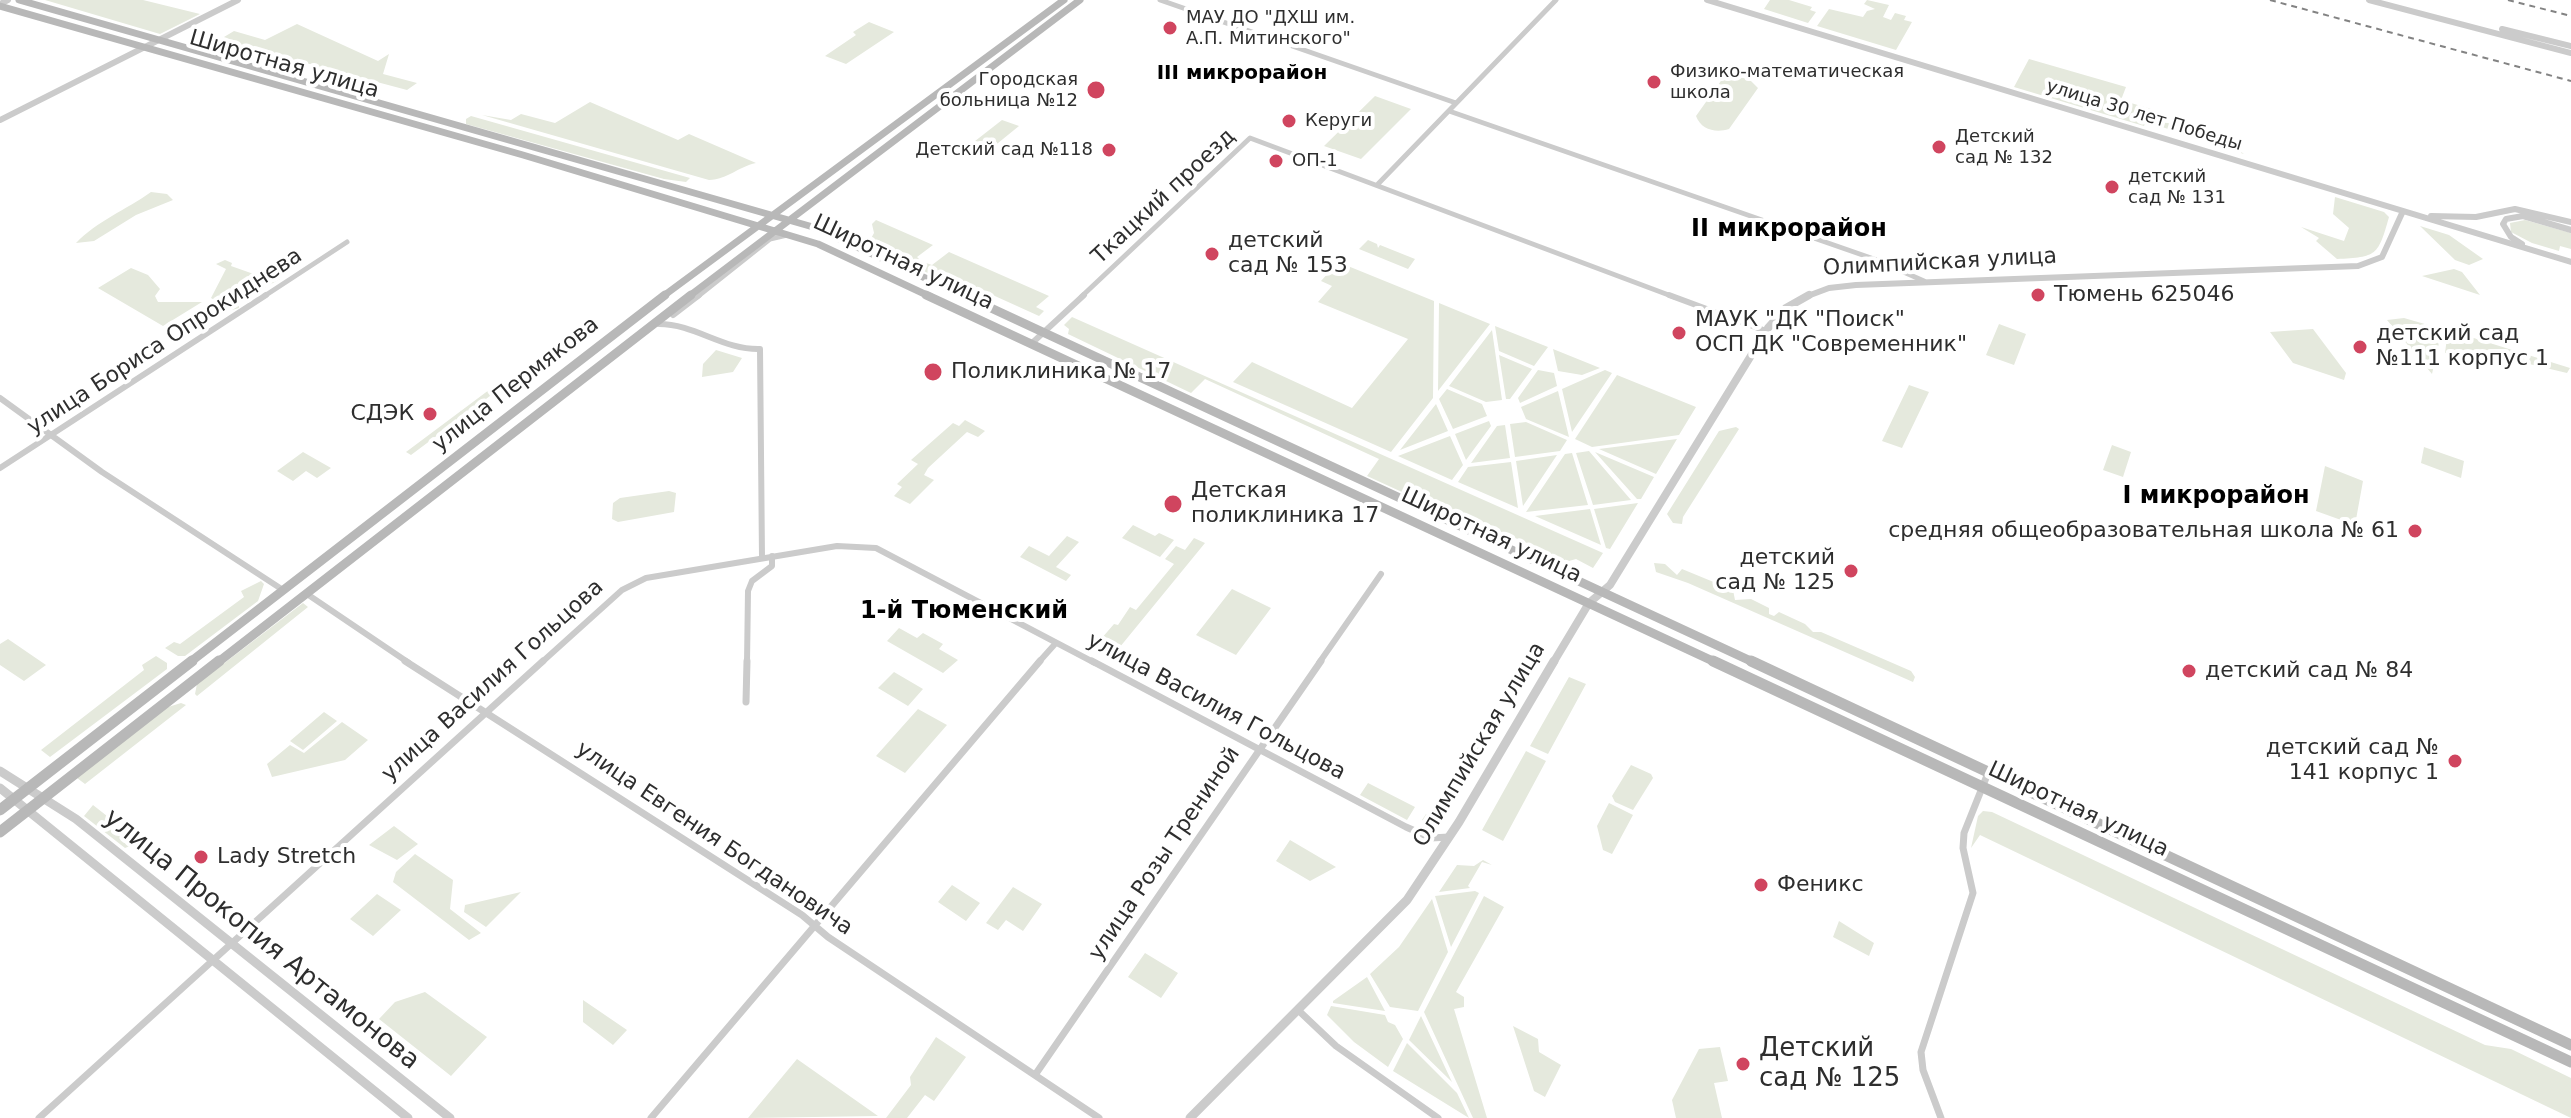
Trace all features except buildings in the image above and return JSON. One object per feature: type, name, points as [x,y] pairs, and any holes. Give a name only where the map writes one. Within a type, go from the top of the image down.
[{"type":"main road","name":"Широтная улица","points":[[19,0],[813,227],[1045,331],[2571,1045]]},
{"type":"main road","name":"улица Пермякова","points":[[0,810],[772,215],[1064,0]]},
{"type":"main road","name":"улица Пермякова","points":[[0,832],[642,332],[1080,0]]},
{"type":"main road","name":"Широтная улица","points":[[0,5],[795,235],[2571,1062]]},
{"type":"main road","points":[[523,155],[533,147]]},
{"type":"main road","points":[[486,434],[481,445],[490,447],[500,444]]},
{"type":"main road","points":[[463,451],[479,450],[479,460]]},
{"type":"street","points":[[0,5],[8,0]]},
{"type":"street","points":[[0,120],[238,0]]},
{"type":"street","points":[[1160,0],[1456,103]]},
{"type":"street","points":[[1556,0],[1378,184],[1766,331]]},
{"type":"street","name":"улица 30 лет Победы","points":[[1707,0],[2571,262]]},
{"type":"street","points":[[2369,0],[2571,53]]},
{"type":"street","points":[[2384,0],[2571,46]]},
{"type":"street","points":[[1449,111],[1859,253],[1924,281]]},
{"type":"street","name":"Ткацкий проезд","points":[[1031,344],[1250,138],[1378,184]]},
{"type":"street","points":[[2403,211],[2454,217],[2515,209],[2571,222]]},
{"type":"street","name":"Олимпийская улица","points":[[1190,1118],[1407,900],[1449,837],[1589,603],[1602,594],[1766,331],[1793,300],[1833,286],[2358,266],[2382,257],[2403,211]]},
{"type":"street","points":[[2541,252],[2511,237],[2503,224],[2513,216],[2535,218],[2571,230]]},
{"type":"street","name":"улица Пермякова","points":[[642,332],[677,311],[770,239],[795,235]]},
{"type":"street","name":"улица Бориса Опрокиднева","points":[[0,468],[347,242]]},
{"type":"street","points":[[2526,248],[2571,269]]},
{"type":"street","points":[[675,323],[677,311]]},
{"type":"street","points":[[659,324],[675,323],[719,344],[741,350],[760,349],[762,558]]},
{"type":"street","points":[[0,398],[102,472],[283,590]]},
{"type":"street","name":"улица Василия Гольцова","points":[[39,1118],[633,582],[845,545],[876,548],[1257,750],[1419,832],[1431,838],[1449,837]]},
{"type":"street","points":[[746,702],[748,591],[752,581],[772,566],[772,556]]},
{"type":"street","name":"улица Розы Трениной","points":[[1035,1075],[1381,574]]},
{"type":"street","name":"улица Евгения Богдановича","points":[[307,594],[364,635],[816,924],[828,937],[1099,1118]]},
{"type":"street","points":[[651,1118],[1055,644]]},
{"type":"street","name":"улица Прокопия Артамонова","points":[[0,771],[30,787],[76,819],[450,1118]]},
{"type":"street","points":[[1941,1118],[1923,1070],[1921,1052],[1973,893],[1963,841],[1964,829],[1988,773]]},
{"type":"street","name":"улица Прокопия Артамонова","points":[[0,788],[210,961],[408,1118]]},
{"type":"street","points":[[1298,1010],[1336,1046],[1438,1118]]},
{"type":"shaded area","points":[[45,0],[143,0],[200,14],[160,34]]},
{"type":"shaded area","points":[[1770,0],[1789,0],[1812,7],[1810,10],[1816,12],[1808,23],[1764,9]]},
{"type":"shaded area","points":[[1867,0],[1889,5],[1883,17],[1891,20],[1895,13],[1906,16],[1904,20],[1912,22],[1896,50],[1817,26],[1829,9],[1863,17],[1867,11],[1875,9],[1864,4]]},
{"type":"shaded area","points":[[869,22],[894,32],[846,64],[825,56],[856,35],[853,32]]},
{"type":"shaded area","points":[[297,24],[378,61],[389,54],[383,74],[417,83],[407,90],[219,40],[234,31],[265,40]]},
{"type":"shaded area","points":[[2029,59],[2126,87],[2121,100],[2151,109],[2144,126],[2014,87]]},
{"type":"shaded area","points":[[1723,78],[1749,79],[1758,88],[1729,129],[1719,131],[1705,127],[1696,116]]},
{"type":"shaded area","points":[[1375,96],[1411,109],[1361,159],[1324,146]]},
{"type":"shaded area","points":[[590,102],[678,140],[689,134],[756,163],[709,180],[482,115],[511,120],[521,114],[555,123]]},
{"type":"shaded area","points":[[2155,111],[2163,113],[2161,121],[2225,140],[2244,154],[2150,123]]},
{"type":"shaded area","points":[[471,116],[690,178],[686,182],[664,179],[466,124],[466,119]]},
{"type":"shaded area","points":[[1002,120],[1019,126],[987,152],[970,145]]},
{"type":"shaded area","points":[[151,192],[167,194],[173,200],[136,215],[94,241],[76,243],[102,222]]},
{"type":"shaded area","points":[[2335,197],[2384,212],[2389,217],[2382,240],[2374,252],[2337,259],[2316,241],[2319,238],[2301,227],[2344,241],[2349,228],[2333,214]]},
{"type":"shaded area","points":[[876,220],[933,245],[917,257],[919,259],[906,262],[892,259],[868,244],[874,233],[872,224]]},
{"type":"shaded area","points":[[2525,220],[2571,233],[2571,249],[2560,246],[2559,251],[2532,243],[2511,232],[2510,223]]},
{"type":"shaded area","points":[[2420,226],[2449,235],[2483,259],[2469,265],[2455,260]]},
{"type":"shaded area","points":[[1368,240],[1377,244],[1378,248],[1380,245],[1415,259],[1408,269],[1359,249]]},
{"type":"shaded area","points":[[949,252],[1049,296],[1036,307],[1044,311],[1039,316],[964,282],[947,283],[922,270],[926,263],[932,265]]},
{"type":"shaded area","points":[[225,260],[232,263],[231,266],[265,278],[280,279],[239,302],[239,308],[232,310],[211,298],[226,269],[216,264]]},
{"type":"shaded area","points":[[1338,262],[1434,301],[1433,398],[1391,452],[1233,382],[1252,362],[1352,408],[1408,339],[1318,302],[1332,286],[1321,281]]},
{"type":"shaded area","points":[[131,268],[148,275],[160,289],[155,296],[158,302],[202,302],[163,326],[98,288]]},
{"type":"shaded area","points":[[2454,269],[2462,272],[2480,295],[2422,276]]},
{"type":"shaded area","points":[[1439,303],[1490,324],[1438,391]]},
{"type":"shaded area","points":[[1072,317],[1603,553],[1593,568],[1576,559],[1569,561],[1565,567],[1548,560],[1534,546],[1487,526],[1461,519],[1367,476],[1379,459],[1205,379],[1191,393],[1068,334],[1069,329],[1064,325]]},
{"type":"shaded area","points":[[2404,318],[2442,329],[2432,374],[2387,320]]},
{"type":"shaded area","points":[[1999,324],[2026,334],[2014,365],[1986,355]]},
{"type":"shaded area","points":[[1495,326],[1548,347],[1534,366],[1499,351]]},
{"type":"shaded area","points":[[2313,329],[2346,373],[2344,380],[2293,363],[2270,332]]},
{"type":"shaded area","points":[[1492,330],[1502,400],[1486,402],[1449,386]]},
{"type":"shaded area","points":[[2448,330],[2570,368],[2567,373],[2487,354],[2445,353]]},
{"type":"shaded area","points":[[1553,349],[1600,368],[1582,375],[1558,371]]},
{"type":"shaded area","points":[[716,350],[742,358],[733,372],[702,377],[703,364]]},
{"type":"shaded area","points":[[1499,355],[1532,369],[1510,399],[1506,399]]},
{"type":"shaded area","points":[[1538,370],[1554,373],[1557,386],[1520,403],[1518,398]]},
{"type":"shaded area","points":[[1605,370],[1612,373],[1572,432],[1562,389]]},
{"type":"shaded area","points":[[1617,375],[1696,407],[1679,435],[1592,447],[1575,439]]},
{"type":"shaded area","points":[[501,381],[506,384],[411,455],[406,452]]},
{"type":"shaded area","points":[[1909,385],[1929,392],[1902,448],[1882,441]]},
{"type":"shaded area","points":[[1447,389],[1482,404],[1487,416],[1453,429],[1439,399]]},
{"type":"shaded area","points":[[1558,391],[1569,437],[1526,419],[1521,407]]},
{"type":"shaded area","points":[[1436,404],[1448,431],[1400,450]]},
{"type":"shaded area","points":[[965,420],[985,431],[978,437],[967,432],[928,468],[924,475],[934,480],[910,504],[894,496],[902,487],[897,484],[918,464],[911,460],[953,423],[959,426]]},
{"type":"shaded area","points":[[1489,421],[1491,426],[1466,460],[1455,434]]},
{"type":"shaded area","points":[[1526,422],[1567,440],[1560,451],[1515,457],[1510,424]]},
{"type":"shaded area","points":[[1505,425],[1510,458],[1471,463],[1497,426]]},
{"type":"shaded area","points":[[1739,429],[1683,517],[1682,524],[1673,523],[1667,514],[1719,431]]},
{"type":"shaded area","points":[[1450,436],[1463,465],[1452,480],[1398,456]]},
{"type":"shaded area","points":[[1677,439],[1656,474],[1599,449]]},
{"type":"shaded area","points":[[2112,445],[2131,452],[2123,477],[2103,470]]},
{"type":"shaded area","points":[[2424,447],[2464,461],[2461,478],[2421,463]]},
{"type":"shaded area","points":[[1589,451],[1631,500],[1593,505],[1576,453]]},
{"type":"shaded area","points":[[303,452],[331,468],[317,478],[306,471],[293,481],[277,471]]},
{"type":"shaded area","points":[[1595,452],[1654,477],[1641,499],[1637,499]]},
{"type":"shaded area","points":[[1572,453],[1588,505],[1526,512],[1565,454]]},
{"type":"shaded area","points":[[1557,455],[1523,506],[1516,461]]},
{"type":"shaded area","points":[[1511,462],[1518,508],[1458,482],[1468,467]]},
{"type":"shaded area","points":[[2325,466],[2363,481],[2355,525],[2316,511]]},
{"type":"shaded area","points":[[669,491],[676,493],[674,512],[618,522],[612,519],[613,503],[620,498]]},
{"type":"shaded area","points":[[1638,503],[1610,549],[1606,548],[1594,509]]},
{"type":"shaded area","points":[[1590,509],[1601,545],[1535,516]]},
{"type":"shaded area","points":[[1133,525],[1155,536],[1159,533],[1174,540],[1160,557],[1122,538]]},
{"type":"shaded area","points":[[1067,536],[1079,542],[1056,567],[1071,575],[1066,581],[1020,557],[1029,546],[1049,556]]},
{"type":"shaded area","points":[[1194,538],[1205,543],[1115,653],[1112,652],[1115,647],[1101,639],[1114,624],[1118,625],[1130,607],[1136,610],[1174,564],[1165,559],[1176,546],[1185,550]]},
{"type":"shaded area","points":[[1654,563],[1665,564],[1677,575],[1682,569],[1733,590],[1735,600],[1751,599],[1769,608],[1769,614],[1774,616],[1779,612],[1805,624],[1813,632],[1821,632],[1911,671],[1915,677],[1913,682],[1688,583],[1656,572]]},
{"type":"shaded area","points":[[261,581],[264,584],[258,601],[185,656],[178,656],[165,648],[174,642],[180,644],[244,597],[241,591]]},
{"type":"shaded area","points":[[1232,589],[1271,608],[1236,655],[1196,635]]},
{"type":"shaded area","points":[[303,603],[308,607],[197,696],[195,694],[197,684]]},
{"type":"shaded area","points":[[899,628],[917,638],[923,633],[943,644],[939,649],[958,660],[943,673],[887,641]]},
{"type":"shaded area","points":[[8,639],[46,665],[24,681],[0,665],[0,644]]},
{"type":"shaded area","points":[[156,656],[167,663],[167,669],[50,757],[41,750],[144,670],[142,665]]},
{"type":"shaded area","points":[[894,672],[923,689],[908,706],[878,688]]},
{"type":"shaded area","points":[[1569,677],[1586,684],[1548,754],[1530,746]]},
{"type":"shaded area","points":[[181,703],[186,705],[85,784],[77,778],[165,708]]},
{"type":"shaded area","points":[[918,709],[947,725],[905,773],[876,756]]},
{"type":"shaded area","points":[[324,712],[337,721],[303,750],[290,741]]},
{"type":"shaded area","points":[[342,722],[368,740],[345,760],[272,777],[267,764],[290,745],[304,753]]},
{"type":"shaded area","points":[[1490,725],[1496,728],[1436,828],[1422,820],[1426,814],[1434,817]]},
{"type":"shaded area","points":[[1526,751],[1546,761],[1503,841],[1482,830]]},
{"type":"shaded area","points":[[1631,765],[1651,774],[1653,778],[1633,810],[1615,802],[1612,796]]},
{"type":"shaded area","points":[[1368,783],[1415,807],[1407,820],[1360,795]]},
{"type":"shaded area","points":[[1609,803],[1633,815],[1612,854],[1603,850],[1597,826]]},
{"type":"shaded area","points":[[93,805],[140,842],[125,848],[84,816]]},
{"type":"shaded area","points":[[1983,811],[1992,812],[2485,1045],[2511,1049],[2571,1078],[2571,1118],[1980,835],[1971,848],[1978,816]]},
{"type":"shaded area","points":[[394,826],[418,844],[397,860],[369,845]]},
{"type":"shaded area","points":[[1290,840],[1336,867],[1310,881],[1276,861]]},
{"type":"shaded area","points":[[415,854],[453,880],[450,909],[481,933],[469,940],[393,882],[396,872]]},
{"type":"shaded area","points":[[1483,860],[1492,865],[1482,862],[1468,886],[1470,888],[1439,892],[1457,865],[1474,866]]},
{"type":"shaded area","points":[[952,885],[980,903],[966,921],[938,902]]},
{"type":"shaded area","points":[[1013,887],[1042,904],[1023,931],[1006,920],[998,930],[986,923]]},
{"type":"shaded area","points":[[521,892],[486,927],[464,912],[465,905]]},
{"type":"shaded area","points":[[1479,893],[1451,947],[1435,896]]},
{"type":"shaded area","points":[[377,894],[401,910],[373,936],[350,919]]},
{"type":"shaded area","points":[[1484,896],[1504,907],[1456,992],[1464,997],[1464,1007],[1454,1009],[1487,1118],[1473,1118],[1424,1012]]},
{"type":"shaded area","points":[[1432,899],[1448,952],[1418,1011],[1390,1007],[1370,974],[1399,947]]},
{"type":"shaded area","points":[[1839,921],[1874,943],[1869,956],[1833,937]]},
{"type":"shaded area","points":[[1145,953],[1178,973],[1161,998],[1128,977]]},
{"type":"shaded area","points":[[1367,977],[1385,1011],[1333,1003],[1333,1001]]},
{"type":"shaded area","points":[[425,992],[487,1037],[451,1076],[379,1019],[395,1002]]},
{"type":"shaded area","points":[[583,1000],[627,1030],[613,1045],[583,1022]]},
{"type":"shaded area","points":[[1331,1006],[1385,1015],[1388,1022],[1395,1025],[1403,1039],[1388,1067],[1354,1042],[1327,1015]]},
{"type":"shaded area","points":[[1421,1016],[1452,1082],[1409,1040]]},
{"type":"shaded area","points":[[1513,1026],[1538,1039],[1539,1052],[1561,1065],[1545,1097],[1534,1091]]},
{"type":"shaded area","points":[[936,1037],[966,1057],[934,1101],[925,1095],[907,1118],[886,1118],[911,1085],[910,1077]]},
{"type":"shaded area","points":[[1407,1043],[1457,1093],[1469,1118],[1393,1071]]},
{"type":"shaded area","points":[[1720,1047],[1728,1081],[1714,1083],[1722,1118],[1676,1118],[1672,1100],[1699,1049]]},
{"type":"shaded area","points":[[797,1059],[878,1116],[748,1118]]},
{"type":"railway","points":[[2270,0],[2571,81]]},
{"type":"railway","points":[[2508,0],[2571,16]]},
{"type":"place","name":"МАУ ДО \"ДХШ им. А.П. Митинского\"","points":[[1170,28]]},
{"type":"place","name":"Физико-математическая школа","points":[[1654,82]]},
{"type":"place","name":"Городская больница №12","points":[[1096,90]]},
{"type":"place","name":"Керуги","points":[[1289,121]]},
{"type":"place","name":"Детский сад № 132","points":[[1939,147]]},
{"type":"place","name":"Детский сад №118","points":[[1109,150]]},
{"type":"place","name":"ОП-1","points":[[1276,161]]},
{"type":"place","name":"детский сад № 131","points":[[2112,187]]},
{"type":"place","name":"детский сад № 153","points":[[1212,254]]},
{"type":"place","name":"Тюмень 625046","points":[[2038,295]]},
{"type":"place","name":"МАУК \"ДК \"Поиск\" ОСП ДК \"Современник\"","points":[[1679,333]]},
{"type":"place","name":"детский сад №111 корпус 1","points":[[2360,347]]},
{"type":"place","name":"Поликлиника № 17","points":[[933,372]]},
{"type":"place","name":"СДЭК","points":[[430,414]]},
{"type":"place","name":"Детская поликлиника 17","points":[[1173,504]]},
{"type":"place","name":"средняя общеобразовательная школа № 61","points":[[2415,531]]},
{"type":"place","name":"детский сад № 125","points":[[1851,571]]},
{"type":"place","name":"детский сад № 84","points":[[2189,671]]},
{"type":"place","name":"детский сад № 141 корпус 1","points":[[2455,761]]},
{"type":"place","name":"Lady Stretch","points":[[201,857]]},
{"type":"place","name":"Феникс","points":[[1761,885]]},
{"type":"place","name":"Детский сад № 125","points":[[1743,1064]]},
{"type":"district","name":"III микрорайон","points":[[1242,74]]},
{"type":"district","name":"II микрорайон","points":[[1789,230]]},
{"type":"district","name":"I микрорайон","points":[[2216,497]]},
{"type":"district","name":"1-й Тюменский","points":[[964,612]]}]
